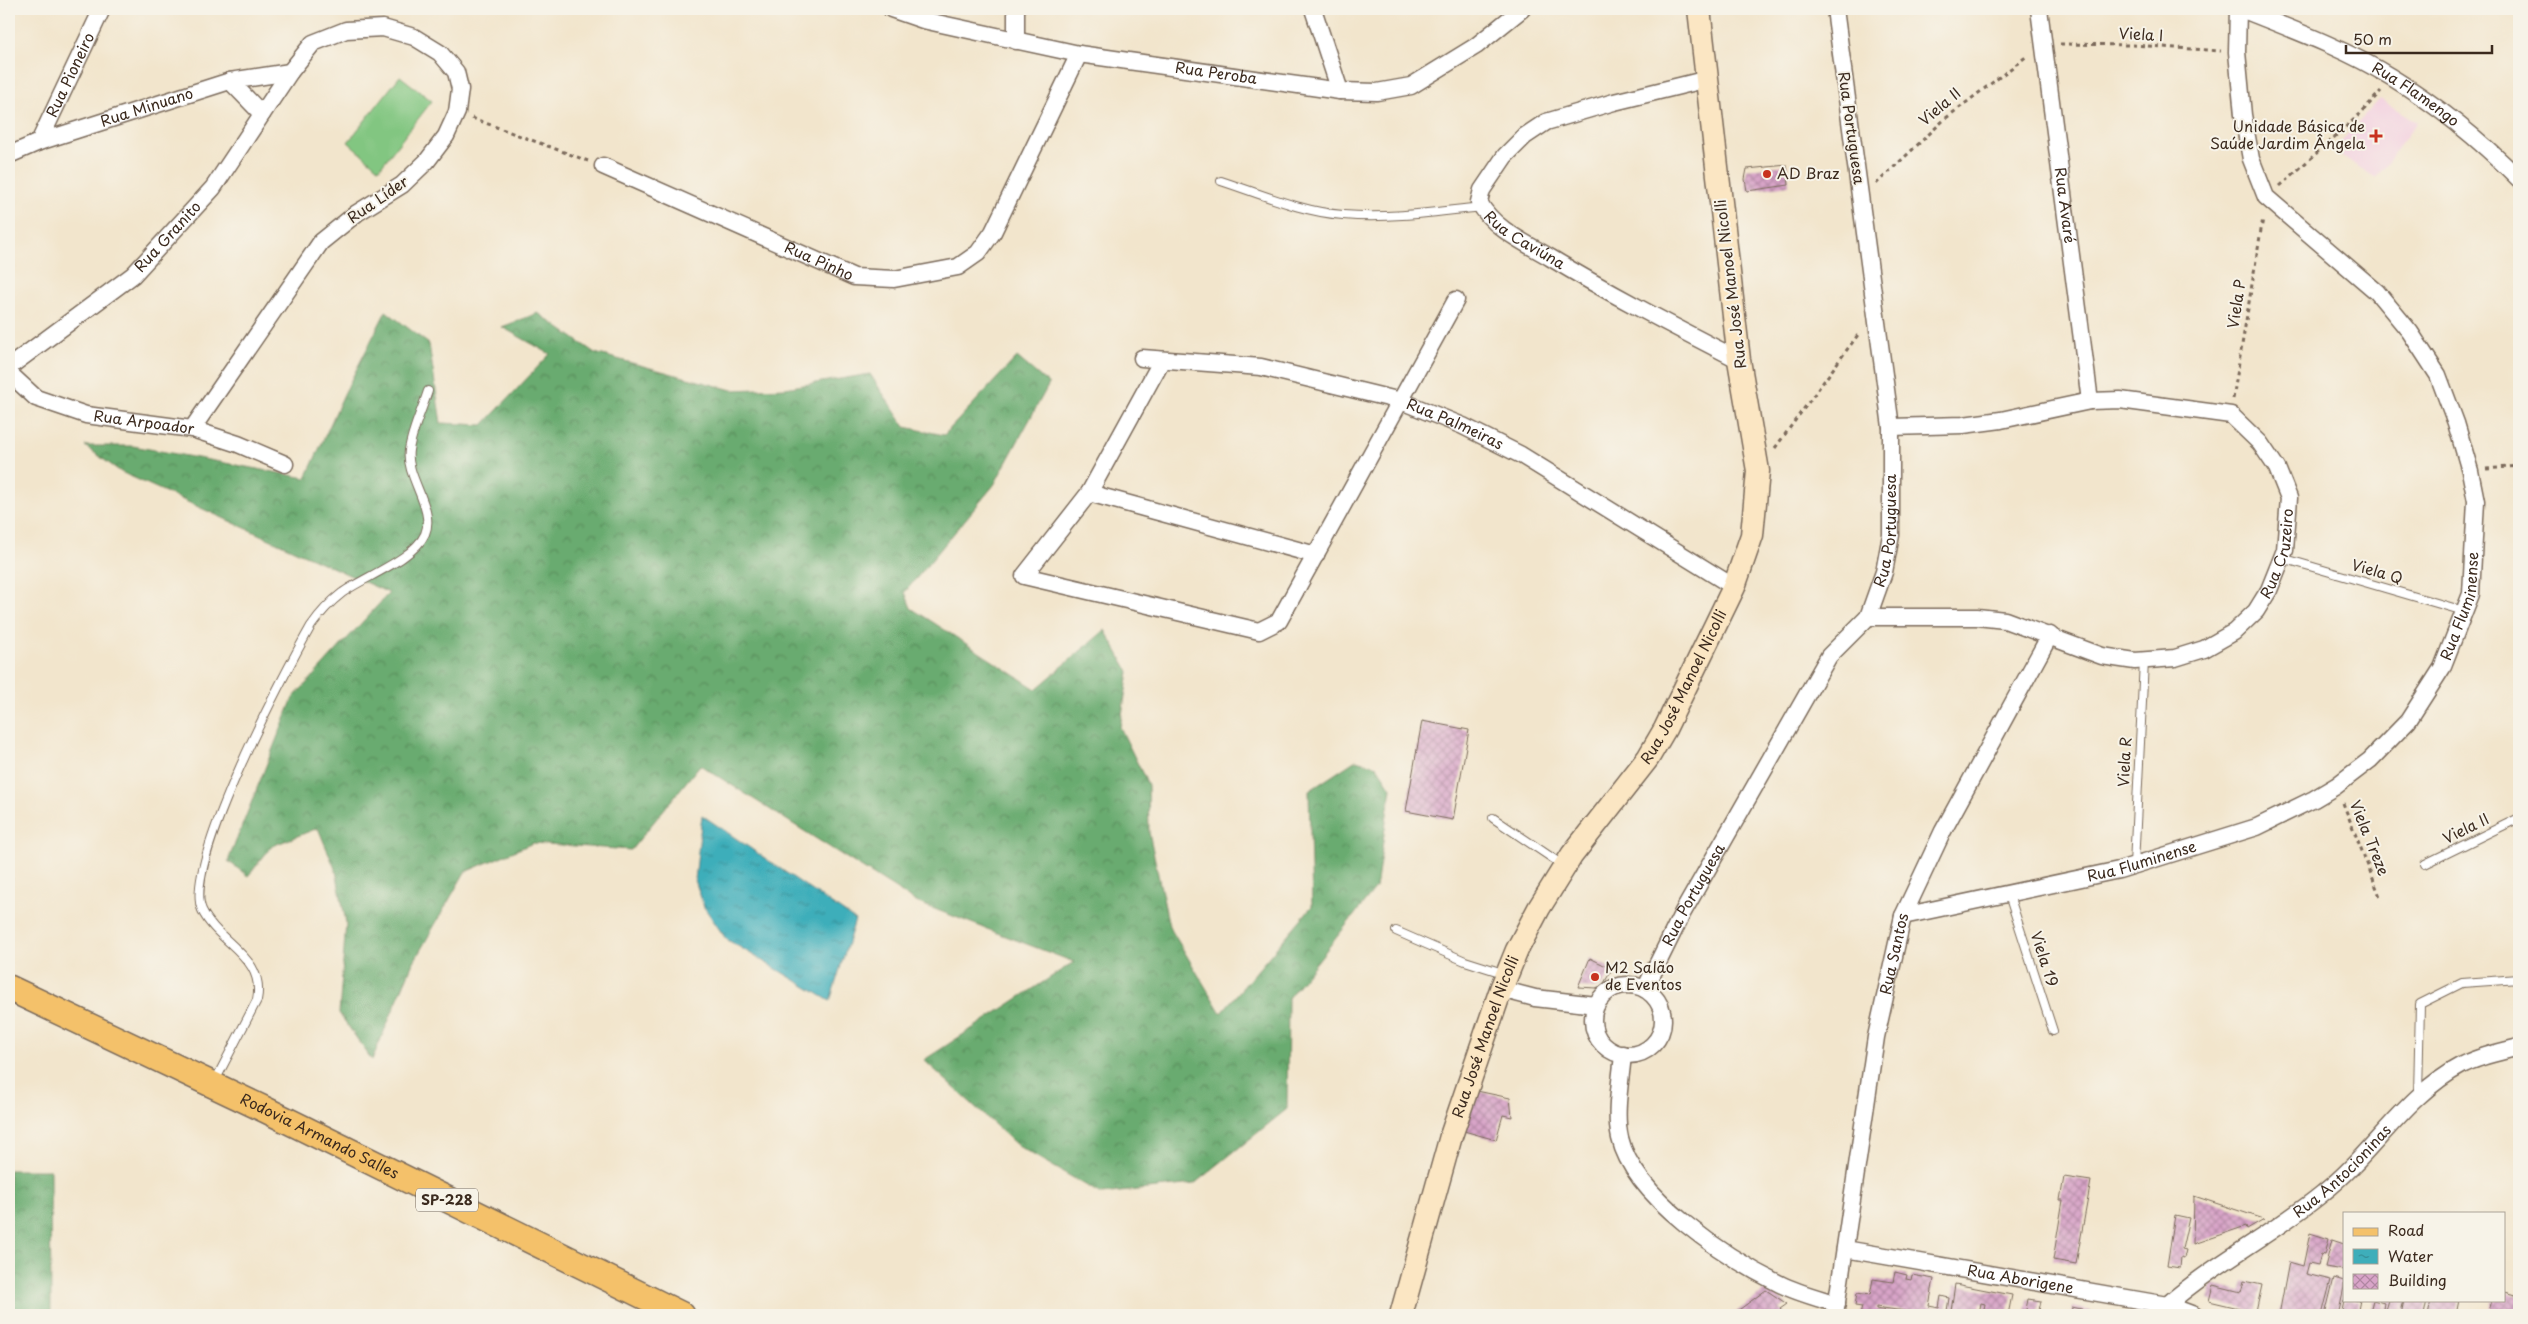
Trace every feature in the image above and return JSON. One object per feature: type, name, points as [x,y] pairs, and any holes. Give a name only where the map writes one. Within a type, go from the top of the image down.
[{"type":"main road","name":"Rua José Manoel Nicolli","points":[[1401,1315],[1451,1136],[1516,950],[1565,866],[1648,758],[1665,729],[1734,587],[1752,535],[1758,471],[1739,360],[1699,9]]},
{"type":"main road","name":"Rodovia Armando Salles","points":[[9,988],[213,1085],[682,1315]]},
{"type":"street","name":"Rua Pioneiro","points":[[39,142],[102,9]]},
{"type":"street","name":"Rua Peroba","points":[[891,9],[923,20],[1079,54],[1340,90],[1377,92],[1411,86],[1476,46],[1522,9]]},
{"type":"street","points":[[1016,9],[1016,41]]},
{"type":"street","points":[[1312,9],[1340,90]]},
{"type":"street","name":"Rua Portuguesa","points":[[1645,989],[1682,912],[1829,656],[1868,617],[1884,572],[1891,535],[1891,427],[1835,9]]},
{"type":"street","name":"Rua Avaré","points":[[2039,9],[2090,402]]},
{"type":"street","name":"Rua Fluminense","points":[[1903,916],[2009,895],[2134,865],[2257,827],[2336,786],[2370,760],[2408,721],[2442,668],[2471,594],[2476,501],[2470,471],[2456,423],[2438,375],[2410,332],[2378,292],[2266,197],[2251,159],[2237,52],[2240,9]]},
{"type":"street","name":"Rua Flamengo","points":[[2240,9],[2328,44],[2392,77],[2489,149],[2519,179]]},
{"type":"street","name":"Rua Líder","points":[[192,430],[321,242],[357,213],[402,185],[427,161],[446,136],[457,112],[460,89],[456,72],[440,53],[414,37],[384,28],[346,30],[313,43],[290,72]]},
{"type":"street","name":"Rua Pinho","points":[[603,166],[854,277],[894,279],[958,267],[978,253],[993,232],[1079,54]]},
{"type":"street","name":"Rua Minuano","points":[[9,155],[39,142],[230,81],[290,72]]},
{"type":"street","name":"Rua Granito","points":[[9,367],[133,275],[213,188],[290,72]]},
{"type":"street","name":"Rua Caviúna","points":[[1708,80],[1614,102],[1546,122],[1525,136],[1505,156],[1479,197],[1482,207],[1504,230],[1603,290],[1739,360]]},
{"type":"street","points":[[230,81],[262,114]]},
{"type":"street","points":[[1162,360],[1089,493],[1024,576],[1259,631],[1279,621],[1456,300]]},
{"type":"street","name":"Rua Palmeiras","points":[[1142,358],[1261,367],[1401,401],[1463,426],[1521,455],[1734,587]]},
{"type":"street","name":"Rua Arpoador","points":[[9,373],[36,398],[86,415],[192,430],[238,444],[285,464]]},
{"type":"street","points":[[1891,427],[1963,425],[2001,420],[2090,402],[2120,400],[2230,415]]},
{"type":"street","name":"Rua Cruzeiro","points":[[1868,617],[1977,617],[2005,620],[2050,635],[2102,656],[2144,661],[2182,656],[2204,649],[2234,632],[2256,611],[2269,590],[2285,550],[2288,498],[2277,468],[2260,443],[2230,415]]},
{"type":"street","points":[[1089,493],[1316,555]]},
{"type":"street","name":"Rua Santos","points":[[1836,1310],[1876,1037],[1903,916],[1943,831],[2050,635]]},
{"type":"street","points":[[1504,982],[1535,998],[1596,1006]]},
{"type":"street","points":[[1623,985],[1634,985],[1645,989],[1660,1005],[1662,1026],[1659,1036],[1644,1051],[1634,1054],[1623,1054],[1613,1051],[1597,1036],[1593,1016],[1596,1006],[1602,996],[1623,985]]},
{"type":"street","name":"Rua Antocioninas","points":[[2167,1305],[2209,1270],[2286,1222],[2326,1192],[2358,1162],[2418,1096],[2461,1065],[2519,1047]]},
{"type":"street","points":[[1623,1054],[1620,1138],[1630,1164],[1652,1194],[1680,1218],[1754,1269],[1836,1310]]},
{"type":"street","name":"Rua Aborigene","points":[[1844,1249],[2167,1305],[2194,1315]]},
{"type":"lane","points":[[1221,181],[1305,209],[1343,216],[1410,214],[1482,207]]},
{"type":"lane","points":[[213,1085],[257,1000],[260,986],[256,973],[242,954],[203,911],[198,893],[203,865],[246,751],[311,626],[321,611],[342,593],[413,549],[425,534],[428,517],[411,471],[409,450],[428,391]]},
{"type":"lane","name":"Viela Q","points":[[2282,558],[2464,612]]},
{"type":"lane","name":"Viela R","points":[[2134,865],[2144,661]]},
{"type":"lane","points":[[1493,818],[1565,866]]},
{"type":"lane","name":"Viela II","points":[[2425,864],[2519,818]]},
{"type":"lane","name":"Viela 19","points":[[2009,895],[2053,1031]]},
{"type":"lane","points":[[1396,931],[1465,961],[1504,982]]},
{"type":"lane","points":[[2418,1096],[2420,1004],[2462,983],[2519,980]]},
{"type":"path","name":"Viela II","points":[[1861,199],[1946,118],[2044,44]]},
{"type":"path","name":"Viela I","points":[[2044,44],[2133,45],[2237,52]]},
{"type":"path","points":[[2266,197],[2360,114],[2392,77]]},
{"type":"path","points":[[457,112],[603,166]]},
{"type":"path","name":"Viela P","points":[[2230,415],[2266,197]]},
{"type":"path","points":[[1758,471],[1876,310]]},
{"type":"path","points":[[2470,471],[2519,466]]},
{"type":"path","name":"Viela Treze","points":[[2336,786],[2381,899]]},
{"type":"shaded area","name":"Unidade Básica de Saúde Jardim Ângela","points":[[2380,99],[2417,122],[2376,178],[2333,150]]},
{"type":"green space","points":[[400,76],[432,101],[379,169],[348,142]]},
{"type":"green space","points":[[386,311],[429,344],[441,423],[483,425],[550,354],[502,327],[538,313],[595,353],[732,390],[785,388],[870,374],[905,427],[944,435],[1017,357],[1049,384],[994,485],[905,592],[911,608],[1036,689],[1105,630],[1129,672],[1120,727],[1148,785],[1149,832],[1169,926],[1221,1013],[1312,906],[1309,791],[1356,760],[1377,766],[1391,788],[1376,888],[1288,998],[1287,1109],[1194,1184],[1101,1194],[1018,1146],[924,1060],[1074,962],[916,902],[700,765],[631,850],[533,843],[465,872],[412,965],[372,1060],[339,1013],[346,923],[336,871],[318,828],[272,846],[248,876],[228,861],[293,698],[389,593],[121,472],[85,446],[133,446],[306,478],[344,394]]},
{"type":"green space","points":[[9,1170],[50,1170],[51,1311],[49,1315],[9,1315]]},
{"type":"water","points":[[702,815],[855,920],[830,1001],[726,939],[704,907],[695,880]]},
{"type":"building","name":"AD Braz","points":[[1787,165],[1789,185],[1747,191],[1745,179],[1747,169]]},
{"type":"building","points":[[1422,721],[1469,730],[1453,820],[1406,811]]},
{"type":"building","points":[[9,867],[12,879],[9,884]]},
{"type":"building","name":"M2 Salão de Eventos","points":[[1590,958],[1612,969],[1603,985],[1596,988],[1578,987]]},
{"type":"building","points":[[1477,1091],[1510,1098],[1512,1117],[1503,1115],[1496,1140],[1464,1131]]},
{"type":"building","points":[[2064,1177],[2091,1181],[2076,1264],[2053,1260],[2063,1200],[2060,1200]]},
{"type":"building","points":[[2194,1196],[2264,1219],[2247,1229],[2246,1226],[2193,1244]]},
{"type":"building","points":[[2175,1215],[2189,1218],[2182,1249],[2186,1250],[2184,1258],[2181,1257],[2180,1268],[2167,1266]]},
{"type":"building","points":[[2310,1233],[2329,1239],[2325,1255],[2321,1254],[2318,1265],[2309,1263],[2306,1274],[2331,1280],[2322,1315],[2279,1315],[2289,1262],[2303,1266]]},
{"type":"building","points":[[2332,1240],[2343,1244],[2343,1270],[2325,1267]]},
{"type":"building","points":[[1895,1272],[1907,1275],[1906,1279],[1911,1280],[1912,1275],[1934,1279],[1929,1306],[1939,1308],[1941,1296],[1949,1298],[1947,1311],[1951,1311],[1955,1284],[2012,1295],[2008,1315],[1917,1315],[1918,1313],[1876,1307],[1876,1309],[1908,1315],[1860,1315],[1862,1307],[1855,1306],[1857,1293],[1870,1295],[1873,1279],[1893,1282]],"holes":[[[1981,1303],[1985,1304],[1983,1314],[1979,1314]]]},
{"type":"building","points":[[2334,1278],[2343,1281],[2343,1292],[2338,1315],[2325,1315]]},
{"type":"building","points":[[2244,1281],[2262,1285],[2256,1312],[2209,1301],[2213,1285],[2241,1292]]},
{"type":"building","points":[[1766,1290],[1787,1304],[1780,1309],[1785,1315],[1732,1315]]},
{"type":"building","points":[[2506,1293],[2519,1296],[2519,1315],[2488,1315],[2491,1302],[2506,1302]]},
{"type":"building","points":[[2028,1299],[2041,1301],[2038,1315],[2025,1315]]},
{"type":"building","points":[[2344,1302],[2360,1302],[2357,1315],[2341,1315]]},
{"type":"building","points":[[2372,1302],[2384,1303],[2383,1309],[2385,1310],[2387,1302],[2403,1302],[2399,1315],[2369,1315]]},
{"type":"building","points":[[2404,1302],[2427,1302],[2424,1315],[2401,1315]]},
{"type":"building","points":[[2431,1302],[2459,1302],[2456,1315],[2428,1315]]},
{"type":"building","points":[[2072,1307],[2100,1313],[2100,1315],[2071,1315]]},
{"type":"place","name":"Unidade Básica de Saúde Jardim Ângela","points":[[2376,136]]},
{"type":"place","name":"AD Braz","points":[[1767,174]]},
{"type":"place","name":"M2 Salão de Eventos","points":[[1595,977]]}]
